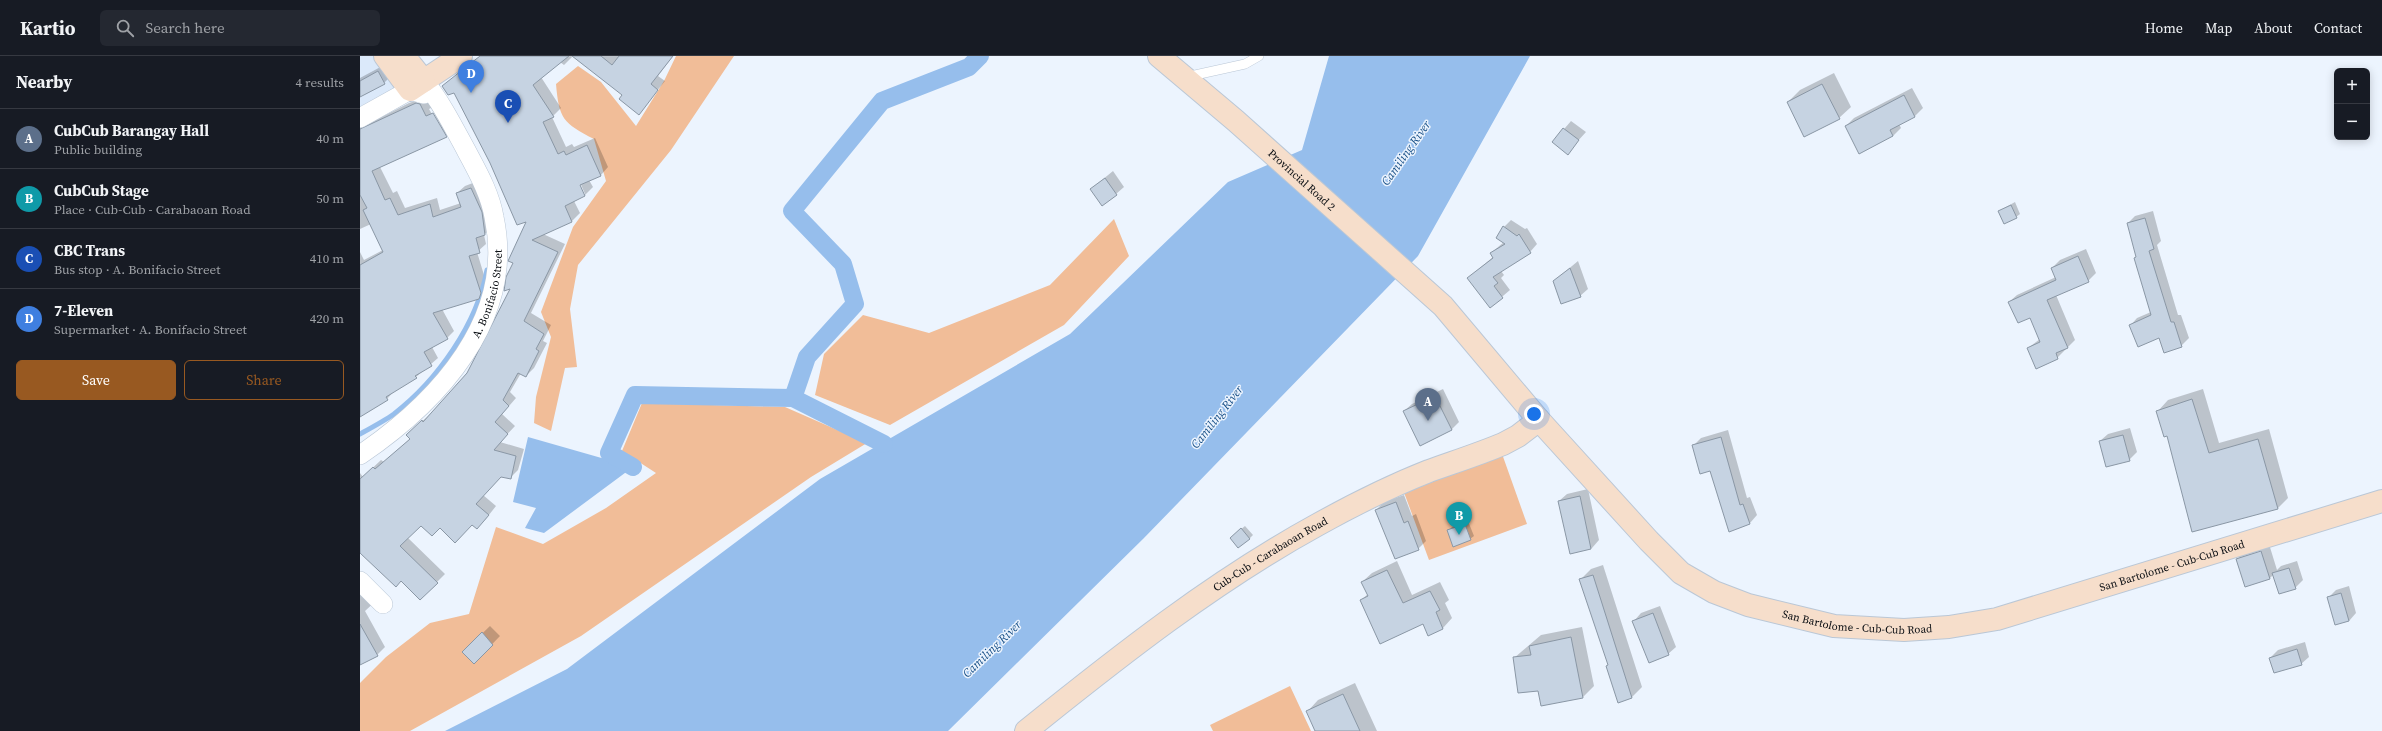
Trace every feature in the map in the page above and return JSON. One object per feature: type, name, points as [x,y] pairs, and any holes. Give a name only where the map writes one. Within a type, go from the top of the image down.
[{"type":"street","points":[[385,56],[423,89]]},
{"type":"street","points":[[404,56],[423,89]]},
{"type":"street","points":[[360,118],[423,89],[461,56]]},
{"type":"street","name":"Provincial Road 2","points":[[1159,56],[1183,78],[1236,121],[1443,306]]},
{"type":"street","name":"A. Bonifacio Street","points":[[360,455],[403,423],[450,375],[478,332],[492,293],[498,254],[493,211],[472,163],[423,89]]},
{"type":"street","name":"San Bartolome - Cub-Cub Road","points":[[1443,306],[1539,420],[1648,541],[1681,573],[1714,592],[1748,605],[1834,626],[1904,630],[1949,627],[1997,619],[2382,501]]},
{"type":"street","name":"Cub-Cub - Carabaoan Road","points":[[1026,731],[1108,665],[1175,617],[1282,545],[1350,508],[1407,481],[1503,444],[1518,436],[1539,420]]},
{"type":"street","points":[[360,581],[383,604]]},
{"type":"lane","points":[[1183,78],[1239,66],[1259,56]]},
{"type":"shaded area","points":[[360,56],[379,56],[403,88],[360,112]]},
{"type":"shaded area","points":[[676,56],[734,56],[671,150],[578,265],[570,309],[577,367],[565,368],[551,431],[534,423],[536,397],[551,337],[541,312],[573,227],[606,181],[594,139],[575,129],[564,119],[559,105],[556,84],[578,66],[601,82],[636,126],[664,81]]},
{"type":"shaded area","points":[[1114,219],[1129,256],[1064,325],[890,425],[815,395],[824,354],[863,315],[929,333],[1050,285]]},
{"type":"shaded area","points":[[642,403],[785,407],[867,443],[811,477],[581,636],[410,731],[360,731],[360,683],[386,657],[430,623],[469,614],[496,527],[543,544],[606,508],[656,473],[622,451]]},
{"type":"shaded area","points":[[1501,451],[1527,524],[1429,560],[1402,487]]},
{"type":"shaded area","points":[[1290,686],[1311,731],[1213,731],[1210,725]]},
{"type":"water","name":"Camiling River","points":[[1329,56],[1530,56],[1418,256],[1144,538],[948,731],[445,731],[567,669],[820,479],[1070,334],[1228,182],[1302,150]]},
{"type":"water","points":[[528,437],[633,467],[544,533],[525,528],[536,508],[513,502]]},
{"type":"building","points":[[480,56],[569,56],[533,85],[554,117],[543,122],[558,154],[564,151],[566,155],[587,145],[601,176],[580,185],[585,196],[565,206],[572,222],[532,240],[558,252],[524,321],[544,334],[536,349],[539,351],[526,377],[518,373],[503,400],[509,406],[495,422],[508,434],[494,450],[516,456],[511,479],[501,477],[476,504],[489,515],[477,529],[472,525],[455,543],[440,528],[432,536],[421,526],[400,546],[438,583],[420,600],[401,581],[396,587],[360,553],[360,479],[373,467],[375,469],[410,439],[406,435],[422,420],[423,422],[467,373],[510,289],[504,291],[506,277],[513,263],[508,261],[526,222],[517,225],[490,163],[454,93],[448,95],[442,86]]},
{"type":"building","points":[[572,56],[601,56],[612,65],[619,56],[673,56],[651,84],[658,90],[639,115],[619,99],[622,95]]},
{"type":"building","points":[[378,71],[385,84],[360,97],[360,81]]},
{"type":"building","points":[[1822,84],[1840,119],[1804,137],[1787,102]]},
{"type":"building","points":[[1904,95],[1915,117],[1890,130],[1893,136],[1859,154],[1845,126]]},
{"type":"building","points":[[416,103],[420,104],[426,116],[433,113],[447,137],[372,171],[385,200],[390,198],[398,215],[430,204],[433,217],[461,207],[456,193],[471,188],[482,212],[485,235],[476,238],[480,253],[469,256],[481,293],[479,299],[433,313],[448,339],[424,352],[432,366],[415,376],[417,378],[386,397],[388,400],[360,417],[360,265],[383,252],[363,210],[367,208],[360,195],[360,129]]},
{"type":"building","points":[[1563,128],[1579,140],[1568,155],[1552,142]]},
{"type":"building","points":[[1105,178],[1117,195],[1102,206],[1090,189]]},
{"type":"building","points":[[2011,205],[2017,218],[2004,224],[1998,211]]},
{"type":"building","points":[[2145,218],[2154,249],[2149,251],[2171,322],[2174,322],[2182,347],[2164,353],[2159,338],[2138,347],[2129,325],[2151,315],[2134,258],[2136,257],[2127,223]]},
{"type":"building","points":[[1503,226],[1517,236],[1519,234],[1531,253],[1493,277],[1498,283],[1494,286],[1503,298],[1490,308],[1467,278],[1493,258],[1490,253],[1505,244],[1496,238]]},
{"type":"building","points":[[2078,256],[2089,282],[2047,300],[2068,348],[2056,353],[2058,359],[2036,369],[2027,348],[2040,342],[2030,318],[2018,323],[2008,302],[2056,280],[2051,268]]},
{"type":"building","points":[[1570,268],[1581,297],[1561,304],[1553,281]]},
{"type":"building","points":[[1435,396],[1452,430],[1420,446],[1403,411]]},
{"type":"building","points":[[2192,399],[2209,453],[2258,439],[2278,509],[2192,532],[2167,436],[2164,437],[2156,411]]},
{"type":"building","points":[[2123,435],[2130,461],[2106,467],[2099,441]]},
{"type":"building","points":[[1721,437],[1740,505],[1743,504],[1750,524],[1729,532],[1710,471],[1700,474],[1692,445]]},
{"type":"building","points":[[1580,496],[1591,549],[1570,554],[1558,501]]},
{"type":"building","points":[[1396,502],[1404,523],[1408,521],[1419,550],[1395,559],[1375,510]]},
{"type":"building","points":[[1465,524],[1471,540],[1453,547],[1447,530]]},
{"type":"building","points":[[1241,528],[1250,539],[1238,548],[1230,538]]},
{"type":"building","points":[[2261,551],[2270,579],[2245,587],[2236,559]]},
{"type":"building","points":[[2289,568],[2296,589],[2279,594],[2272,573]]},
{"type":"building","points":[[1387,570],[1403,603],[1430,591],[1440,610],[1436,612],[1443,629],[1428,636],[1423,624],[1380,644],[1360,600],[1368,596],[1361,582]]},
{"type":"building","points":[[1593,575],[1632,698],[1618,703],[1606,666],[1608,665],[1579,579]]},
{"type":"building","points":[[2341,593],[2349,621],[2335,625],[2327,597]]},
{"type":"building","points":[[1653,613],[1669,655],[1649,663],[1632,621]]},
{"type":"building","points":[[360,624],[378,656],[360,665]]},
{"type":"building","points":[[482,632],[493,645],[474,664],[462,652]]},
{"type":"building","points":[[1571,637],[1583,698],[1541,706],[1538,691],[1518,693],[1513,657],[1531,655],[1529,646]]},
{"type":"building","points":[[2297,649],[2302,665],[2274,673],[2269,658]]},
{"type":"building","points":[[1343,694],[1360,731],[1315,731],[1306,711]]},
{"type":"waterway","points":[[884,444],[793,398],[807,357],[855,304],[843,264],[792,211],[882,101],[969,67],[980,56]]},
{"type":"waterway","points":[[360,434],[394,414],[426,385],[440,368],[465,330],[482,290],[487,270]]},
{"type":"waterway","points":[[633,467],[609,453],[635,395],[793,398]]},
{"type":"place","name":"7-Eleven","points":[[471,93]]},
{"type":"place","name":"CBC Trans","points":[[508,123]]},
{"type":"place","name":"CubCub Barangay Hall","points":[[1428,421]]},
{"type":"place","name":"CubCub Stage","points":[[1459,535]]}]
